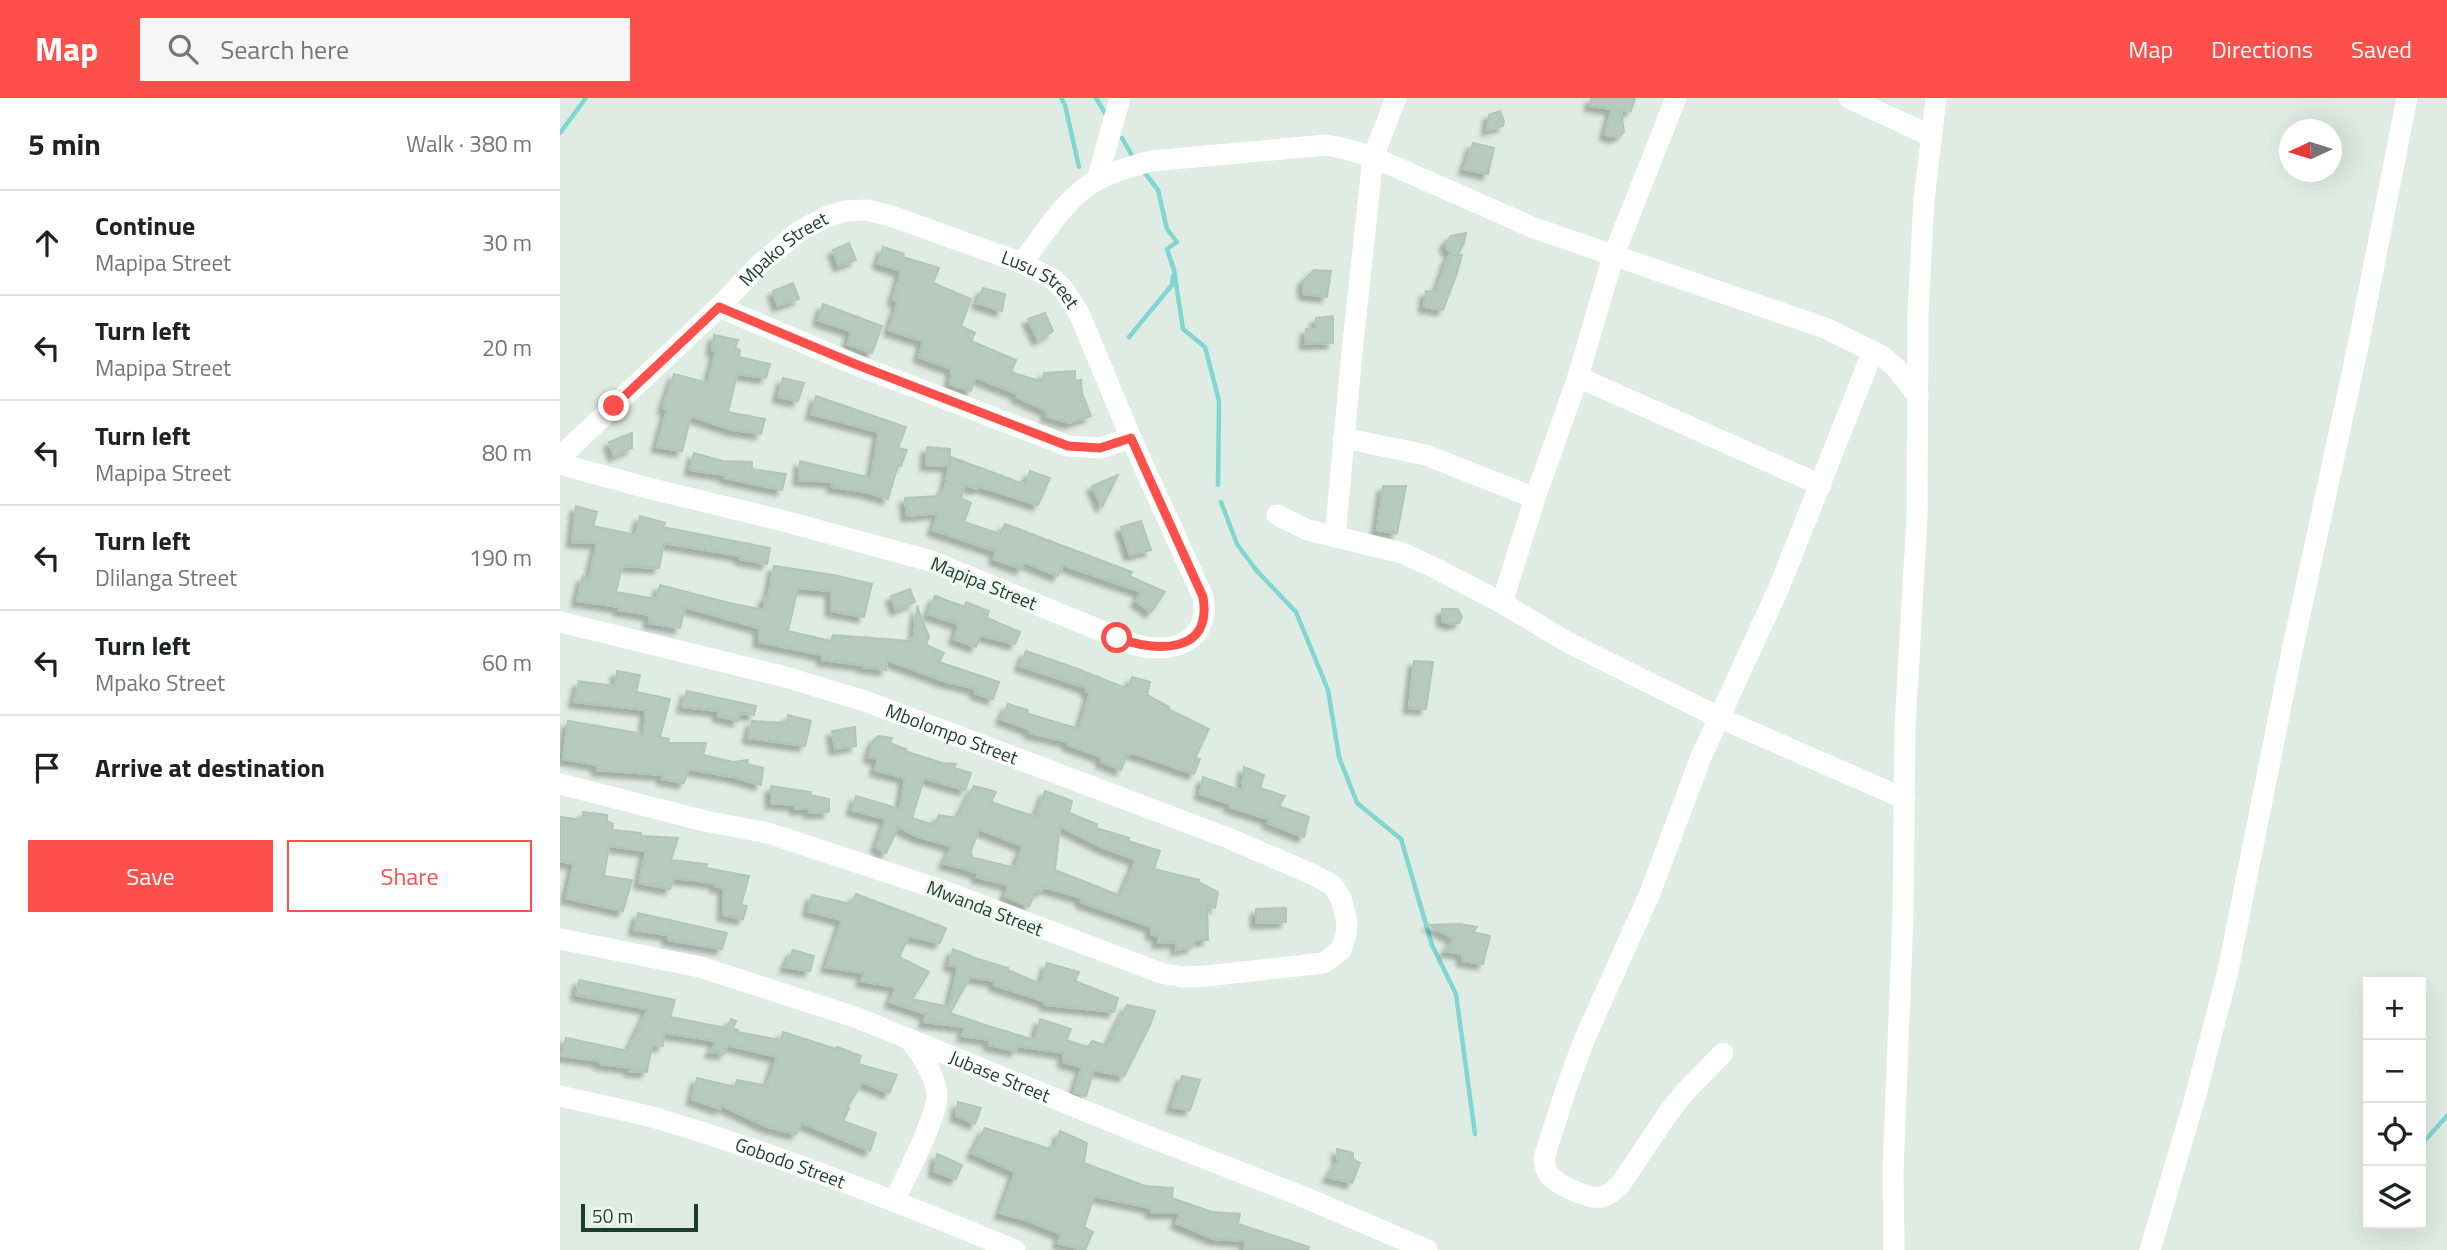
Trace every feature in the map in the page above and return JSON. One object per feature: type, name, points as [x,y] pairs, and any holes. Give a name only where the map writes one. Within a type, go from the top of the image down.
[{"type":"street","points":[[1097,180],[1121,98]]},
{"type":"street","points":[[1335,537],[1373,158],[1396,98]]},
{"type":"street","points":[[1502,603],[1535,498],[1578,377],[1613,257],[1676,98]]},
{"type":"street","points":[[1849,98],[1931,136]]},
{"type":"street","points":[[1894,1250],[1893,1172],[1903,914],[1905,728],[1917,516],[1919,301],[1924,200],[1936,98]]},
{"type":"street","points":[[2150,1250],[2195,1097],[2228,971],[2407,98]]},
{"type":"street","points":[[1022,263],[1068,203],[1097,180],[1126,167],[1151,161],[1326,145],[1373,158],[1534,228],[1613,257],[1825,328],[1873,351],[1895,367],[1918,396]]},
{"type":"street","name":"Lusu Street","points":[[868,210],[1022,263],[1053,279],[1079,313],[1131,438]]},
{"type":"street","name":"Mpako Street","points":[[560,457],[719,307],[759,265],[798,232],[844,211],[868,210]]},
{"type":"street","points":[[719,307],[855,364],[1068,446],[1100,448],[1131,438]]},
{"type":"street","points":[[1723,1053],[1683,1094],[1620,1185],[1611,1193],[1603,1197],[1587,1197],[1550,1177],[1544,1158],[1585,1038],[1650,892],[1701,757],[1778,590],[1873,351]]},
{"type":"street","points":[[1578,377],[1821,485]]},
{"type":"street","name":"Mapipa Street","points":[[560,464],[931,561],[1117,638],[1147,647],[1167,647],[1180,644],[1198,632],[1203,624],[1205,607],[1203,597],[1131,438]]},
{"type":"street","points":[[1343,439],[1426,455],[1535,498]]},
{"type":"street","points":[[1277,515],[1308,530],[1402,553],[1502,603],[1569,643],[1720,718],[1905,799]]},
{"type":"street","name":"Mbolompo Street","points":[[560,622],[782,676],[865,701],[1164,813],[1293,865],[1332,885]]},
{"type":"street","name":"Mwanda Street","points":[[560,784],[705,821],[768,833],[944,891],[1150,970],[1183,977],[1312,965],[1333,958],[1341,950],[1347,922],[1341,898],[1332,885]]},
{"type":"street","name":"Jubase Street","points":[[560,939],[700,967],[855,1017],[1299,1195],[1427,1250]]},
{"type":"street","points":[[895,1200],[937,1102],[934,1082],[925,1060],[910,1040]]},
{"type":"street","name":"Gobodo Street","points":[[560,1096],[656,1118],[766,1153],[895,1200],[1015,1250]]},
{"type":"building","points":[[1591,98],[1635,98],[1631,111],[1621,110],[1624,132],[1620,136],[1605,134],[1612,109],[1590,106]]},
{"type":"building","points":[[1500,111],[1503,126],[1487,130],[1489,115]]},
{"type":"building","points":[[1473,143],[1494,148],[1488,174],[1464,169]]},
{"type":"building","points":[[1466,233],[1458,255],[1462,255],[1456,276],[1443,310],[1424,307],[1426,291],[1436,292],[1449,255],[1454,255],[1446,248],[1446,242],[1451,236]]},
{"type":"building","points":[[849,243],[856,260],[839,266],[833,250]]},
{"type":"building","points":[[883,247],[904,254],[903,257],[939,268],[933,283],[971,299],[961,326],[975,333],[971,341],[1016,360],[1011,372],[1042,382],[1044,373],[1075,371],[1075,381],[1081,380],[1082,393],[1091,416],[1069,423],[1046,416],[1048,411],[1017,397],[1018,394],[975,377],[971,391],[950,384],[952,369],[919,357],[923,341],[889,330],[898,302],[893,300],[901,271],[878,263]]},
{"type":"building","points":[[1314,270],[1331,271],[1327,297],[1304,294],[1303,281]]},
{"type":"building","points":[[793,283],[799,299],[778,306],[773,291]]},
{"type":"building","points":[[983,288],[1005,294],[1002,311],[977,303]]},
{"type":"building","points":[[823,304],[882,326],[872,353],[848,344],[851,331],[818,320]]},
{"type":"building","points":[[1045,313],[1053,331],[1038,340],[1028,319]]},
{"type":"building","points":[[1333,316],[1333,343],[1305,344],[1306,329],[1316,328],[1316,318]]},
{"type":"building","points":[[714,335],[738,340],[735,348],[740,350],[739,357],[770,364],[766,378],[737,374],[728,412],[765,419],[761,434],[733,430],[691,416],[682,451],[657,447],[667,410],[663,408],[674,374],[708,383],[716,351],[712,350]]},
{"type":"building","points":[[783,378],[804,383],[798,401],[778,397]]},
{"type":"building","points":[[816,396],[906,427],[898,448],[907,450],[901,466],[898,465],[888,499],[866,492],[832,487],[833,482],[799,480],[800,461],[871,478],[879,432],[811,414]]},
{"type":"building","points":[[632,433],[632,448],[614,456],[609,442]]},
{"type":"building","points":[[927,447],[950,449],[949,466],[926,465]]},
{"type":"building","points":[[694,453],[723,461],[752,462],[752,469],[786,474],[782,490],[725,478],[726,475],[690,470]]},
{"type":"building","points":[[951,457],[1026,485],[1030,471],[1050,478],[1038,505],[978,486],[977,489],[965,485],[961,498],[971,503],[964,522],[1000,534],[1005,524],[1132,572],[1129,576],[1165,592],[1151,612],[1136,601],[1142,592],[1063,565],[1058,576],[1024,562],[1022,569],[994,559],[996,551],[933,530],[938,513],[907,516],[905,498],[940,496],[945,487]]},
{"type":"building","points":[[1118,475],[1102,507],[1092,486]]},
{"type":"building","points":[[1383,486],[1406,486],[1397,533],[1377,530]]},
{"type":"building","points":[[576,506],[597,512],[593,526],[636,535],[640,516],[665,523],[663,527],[770,548],[767,564],[740,559],[741,556],[664,543],[659,568],[622,566],[616,592],[656,599],[660,585],[764,610],[764,597],[768,598],[774,566],[872,584],[864,617],[831,611],[831,591],[798,588],[788,631],[831,641],[833,635],[911,641],[914,637],[917,606],[929,637],[926,645],[944,653],[939,662],[999,682],[993,699],[975,693],[976,689],[944,681],[887,660],[886,670],[863,667],[822,660],[822,655],[759,642],[759,628],[685,607],[680,628],[649,623],[650,615],[619,610],[620,607],[577,601],[583,576],[589,579],[597,543],[572,542]]},
{"type":"building","points":[[1141,521],[1151,550],[1130,555],[1121,527]]},
{"type":"building","points":[[910,589],[915,602],[896,610],[891,596]]},
{"type":"building","points":[[935,596],[965,607],[966,602],[989,611],[987,618],[1020,632],[1015,644],[980,635],[976,647],[954,639],[959,624],[928,614]]},
{"type":"building","points":[[1442,609],[1458,609],[1462,617],[1459,623],[1442,621]]},
{"type":"building","points":[[1026,651],[1128,689],[1132,677],[1150,682],[1147,695],[1169,707],[1168,709],[1209,729],[1195,758],[1200,759],[1194,774],[1130,752],[1121,770],[1101,762],[1102,757],[1068,745],[1069,742],[1030,733],[1031,730],[1001,719],[1008,704],[1028,710],[1026,713],[1079,729],[1090,693],[1086,691],[1087,688],[1020,666]]},
{"type":"building","points":[[1414,661],[1433,662],[1426,709],[1409,708]]},
{"type":"building","points":[[617,671],[640,675],[636,692],[670,699],[660,737],[669,739],[668,743],[706,743],[703,755],[733,762],[748,760],[747,764],[763,768],[761,785],[689,769],[684,783],[662,779],[663,775],[597,770],[598,765],[563,759],[568,721],[644,734],[646,710],[574,702],[579,681],[615,686]]},
{"type":"building","points":[[687,691],[756,706],[754,715],[740,713],[738,721],[718,716],[719,711],[682,707]]},
{"type":"building","points":[[788,715],[811,721],[805,746],[748,738],[752,721],[787,723]]},
{"type":"building","points":[[855,727],[856,746],[835,749],[832,731]]},
{"type":"building","points":[[878,736],[892,738],[890,743],[906,749],[905,751],[942,763],[956,764],[954,768],[971,773],[965,790],[924,778],[912,818],[934,825],[939,815],[958,818],[974,786],[996,792],[991,802],[1036,817],[1045,791],[1072,801],[1069,813],[1097,824],[1096,828],[1160,851],[1154,869],[1199,880],[1198,882],[1218,892],[1215,908],[1207,905],[1208,940],[1195,940],[1192,947],[1176,950],[1177,942],[1158,943],[1158,936],[1151,934],[1152,927],[1081,902],[1082,898],[1043,887],[1041,892],[1035,891],[1029,907],[1005,896],[1009,885],[977,877],[978,873],[944,863],[952,846],[919,837],[898,827],[886,853],[876,847],[886,819],[852,810],[856,796],[900,809],[905,778],[875,770],[878,759],[869,757],[873,741]],"holes":[[[1060,826],[1136,860],[1121,896],[1055,870]],[[979,829],[1023,846],[1015,868],[971,857]]]},
{"type":"building","points":[[1244,767],[1264,775],[1260,788],[1285,796],[1279,806],[1309,817],[1304,837],[1268,823],[1269,819],[1200,794],[1203,777],[1242,791]]},
{"type":"building","points":[[771,786],[811,792],[810,795],[829,799],[829,812],[809,813],[810,809],[795,809],[796,805],[771,803]]},
{"type":"building","points":[[583,812],[607,815],[607,821],[613,824],[612,830],[641,833],[641,836],[678,838],[671,860],[707,864],[706,868],[749,876],[741,905],[747,906],[743,919],[723,915],[724,888],[715,886],[716,883],[674,878],[670,889],[639,883],[646,851],[609,846],[604,876],[632,880],[623,911],[566,898],[574,864],[560,861],[560,817],[583,820]]},
{"type":"building","points":[[856,894],[946,928],[940,943],[909,936],[899,957],[929,972],[912,999],[949,1007],[958,967],[949,965],[953,949],[1008,968],[1041,984],[1047,963],[1079,972],[1075,981],[1118,998],[1114,1012],[1045,1005],[1047,1002],[994,985],[995,981],[970,977],[950,1013],[988,1026],[1035,1040],[1040,1019],[1071,1029],[1066,1040],[1088,1047],[1092,1041],[1107,1046],[1127,1005],[1155,1011],[1124,1076],[1094,1070],[1086,1096],[1081,1095],[1074,1092],[1082,1067],[1063,1062],[1064,1053],[1017,1046],[1016,1051],[989,1045],[990,1040],[962,1036],[965,1027],[924,1022],[926,1014],[890,1002],[896,987],[861,981],[864,973],[826,967],[842,920],[808,911],[812,895],[851,904]]},
{"type":"building","points":[[1286,908],[1286,922],[1256,923],[1256,909]]},
{"type":"building","points":[[638,913],[727,933],[722,949],[668,940],[668,935],[634,930]]},
{"type":"building","points":[[1460,924],[1477,927],[1473,932],[1490,936],[1483,964],[1462,961],[1463,954],[1445,951],[1454,939],[1429,925]]},
{"type":"building","points":[[793,950],[814,956],[810,971],[785,967]]},
{"type":"building","points":[[579,980],[675,1000],[670,1017],[726,1028],[731,1019],[736,1021],[733,1029],[738,1030],[737,1032],[781,1040],[783,1032],[836,1049],[837,1047],[861,1056],[858,1064],[897,1075],[889,1093],[862,1082],[847,1108],[843,1121],[876,1133],[870,1151],[802,1123],[796,1134],[768,1127],[721,1105],[720,1109],[692,1099],[697,1078],[735,1087],[737,1080],[767,1086],[777,1057],[728,1045],[724,1054],[710,1052],[716,1043],[711,1040],[664,1033],[663,1046],[652,1045],[647,1072],[600,1064],[600,1061],[561,1056],[566,1038],[628,1051],[648,1009],[576,995]]},
{"type":"building","points":[[1182,1076],[1200,1080],[1190,1110],[1172,1107]]},
{"type":"building","points":[[958,1102],[981,1108],[975,1124],[956,1116]]},
{"type":"building","points":[[985,1128],[1050,1149],[1055,1148],[1060,1131],[1087,1143],[1084,1163],[1145,1186],[1173,1188],[1172,1198],[1212,1212],[1240,1214],[1238,1224],[1309,1247],[1308,1250],[1244,1250],[1246,1241],[1214,1239],[1176,1223],[1180,1213],[1151,1213],[1151,1208],[1094,1196],[1084,1227],[1093,1232],[1085,1250],[1058,1243],[1061,1234],[1000,1213],[1015,1172],[972,1153]]},
{"type":"building","points":[[1337,1149],[1353,1153],[1353,1159],[1360,1163],[1352,1183],[1328,1177],[1338,1161]]},
{"type":"building","points":[[937,1154],[962,1165],[956,1179],[934,1171]]},
{"type":"waterway","points":[[560,133],[586,98]]},
{"type":"waterway","points":[[1061,98],[1065,105],[1079,167]]},
{"type":"waterway","points":[[1096,98],[1108,118]]},
{"type":"waterway","points":[[1122,138],[1135,161]]},
{"type":"waterway","points":[[1144,172],[1158,190],[1167,229],[1177,242],[1167,249],[1174,270],[1183,329],[1205,347],[1219,401],[1218,485]]},
{"type":"waterway","points":[[1129,337],[1172,285],[1173,276]]},
{"type":"waterway","points":[[1221,502],[1237,544],[1256,570],[1296,612],[1328,690],[1339,757],[1357,803],[1401,839],[1432,945],[1456,994],[1475,1134]]},
{"type":"waterway","points":[[2426,1139],[2447,1116]]},
{"type":"route","points":[[614,406],[719,307],[855,364],[1068,446],[1100,448],[1131,438],[1203,597],[1205,607],[1203,624],[1198,632],[1180,644],[1147,647],[1117,638]]}]
